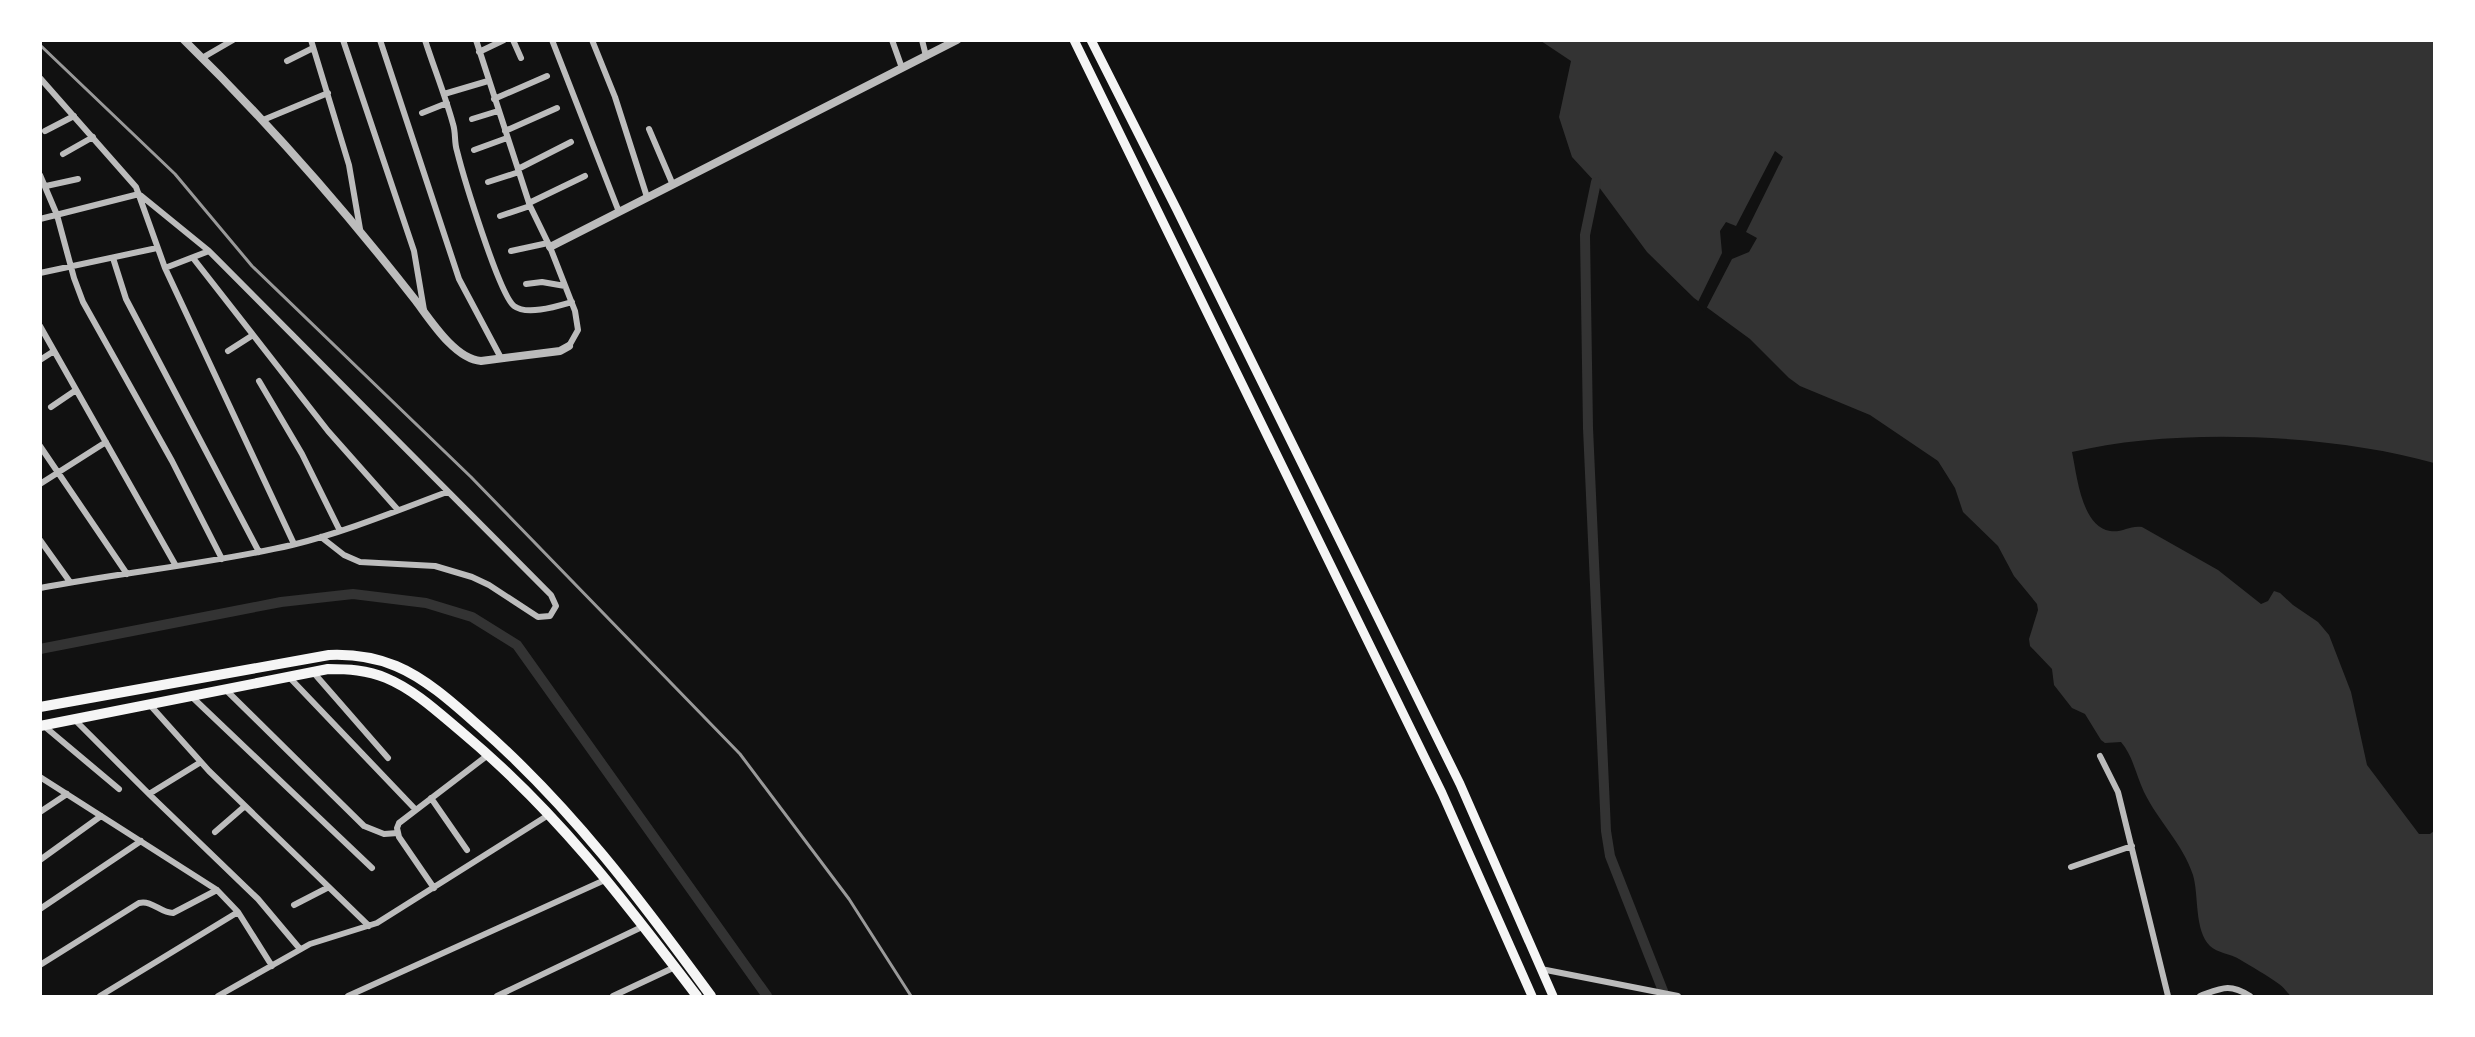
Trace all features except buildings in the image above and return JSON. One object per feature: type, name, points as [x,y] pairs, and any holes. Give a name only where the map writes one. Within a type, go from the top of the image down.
[{"type":"highway","points":[[40,708],[329,655],[371,658],[404,670],[456,706],[554,797],[605,855],[711,996]]},
{"type":"highway","points":[[42,726],[313,672],[342,669],[386,678],[412,693],[488,754],[551,814],[608,879],[697,996]]},
{"type":"highway","points":[[110,695],[116,711]]},
{"type":"main road","points":[[1074,40],[1442,793],[1532,996]]},
{"type":"main road","points":[[1091,40],[1460,784],[1553,996]]},
{"type":"main road","points":[[1161,218],[1177,210]]},
{"type":"main road","points":[[1442,793],[1460,784]]},
{"type":"street","points":[[184,40],[263,120],[360,229],[424,312],[459,352],[470,359],[482,361],[560,351],[569,346],[578,330],[572,302],[530,205],[476,40]]},
{"type":"street","points":[[202,58],[233,40]]},
{"type":"street","points":[[311,40],[348,165],[360,229]]},
{"type":"street","points":[[343,40],[414,251],[424,312]]},
{"type":"street","points":[[380,40],[459,279],[501,358]]},
{"type":"street","points":[[425,40],[455,129],[457,151],[482,229],[502,287],[511,304],[518,309],[527,310],[548,309],[572,302]]},
{"type":"street","points":[[479,52],[504,40]]},
{"type":"street","points":[[513,40],[521,58]]},
{"type":"street","points":[[552,40],[619,212]]},
{"type":"street","points":[[592,40],[618,106],[647,197]]},
{"type":"street","points":[[892,40],[902,68]]},
{"type":"street","points":[[922,40],[926,56]]},
{"type":"street","points":[[511,251],[549,245],[619,212],[957,40]]},
{"type":"street","points":[[287,61],[313,48]]},
{"type":"street","points":[[494,99],[547,76]]},
{"type":"street","points":[[40,78],[130,180],[139,194],[165,268],[294,544]]},
{"type":"street","points":[[444,94],[488,81]]},
{"type":"street","points":[[263,120],[328,93]]},
{"type":"street","points":[[422,113],[447,103]]},
{"type":"street","points":[[474,150],[557,108]]},
{"type":"street","points":[[472,119],[498,111]]},
{"type":"street","points":[[45,131],[74,116]]},
{"type":"street","points":[[649,129],[673,185]]},
{"type":"street","points":[[63,153],[93,137]]},
{"type":"street","points":[[488,182],[519,171],[571,142]]},
{"type":"street","points":[[40,175],[57,215],[71,267],[88,314],[172,461],[222,559]]},
{"type":"street","points":[[500,216],[530,205],[585,176]]},
{"type":"street","points":[[46,186],[78,179]]},
{"type":"street","points":[[40,219],[139,194]]},
{"type":"street","points":[[139,194],[209,251],[551,595],[555,600],[554,611],[550,616],[538,617],[472,577],[435,566],[360,562],[344,555],[321,537]]},
{"type":"street","points":[[40,273],[157,248]]},
{"type":"street","points":[[165,268],[209,251]]},
{"type":"street","points":[[113,258],[126,299],[259,552]]},
{"type":"street","points":[[193,258],[328,431],[398,510]]},
{"type":"street","points":[[526,284],[542,282],[565,286]]},
{"type":"street","points":[[40,326],[176,566]]},
{"type":"street","points":[[228,351],[253,335]]},
{"type":"street","points":[[40,360],[54,351]]},
{"type":"street","points":[[259,381],[302,454],[340,531]]},
{"type":"street","points":[[51,407],[76,390]]},
{"type":"street","points":[[40,484],[106,442]]},
{"type":"street","points":[[40,446],[127,574]]},
{"type":"street","points":[[40,588],[222,559],[294,544],[340,531],[447,492]]},
{"type":"street","points":[[40,540],[70,582]]},
{"type":"street","points":[[313,672],[388,758]]},
{"type":"street","points":[[289,676],[415,809]]},
{"type":"street","points":[[225,688],[364,825],[377,833],[398,833]]},
{"type":"street","points":[[190,696],[372,868]]},
{"type":"street","points":[[150,704],[201,762],[327,888],[369,926]]},
{"type":"street","points":[[75,720],[258,899],[300,949]]},
{"type":"street","points":[[42,726],[119,789]]},
{"type":"street","points":[[434,888],[398,833],[399,823],[488,754]]},
{"type":"street","points":[[2100,756],[2118,792],[2168,996]]},
{"type":"street","points":[[149,794],[201,762]]},
{"type":"street","points":[[40,777],[216,890],[238,912],[272,966]]},
{"type":"street","points":[[40,812],[66,794]]},
{"type":"street","points":[[431,798],[467,850]]},
{"type":"street","points":[[215,832],[245,806]]},
{"type":"street","points":[[218,996],[300,949],[320,940],[369,926],[551,814]]},
{"type":"street","points":[[40,860],[101,816]]},
{"type":"street","points":[[40,909],[141,841]]},
{"type":"street","points":[[2071,867],[2132,846]]},
{"type":"street","points":[[348,996],[608,879]]},
{"type":"street","points":[[294,905],[327,888]]},
{"type":"street","points":[[40,965],[139,903],[146,902],[167,913],[173,913],[216,890]]},
{"type":"street","points":[[99,996],[238,912]]},
{"type":"street","points":[[497,996],[644,926]]},
{"type":"street","points":[[613,996],[675,967]]},
{"type":"street","points":[[1540,969],[1678,996]]},
{"type":"street","points":[[2200,996],[2232,987],[2250,996]]},
{"type":"shaded area","points":[[1541,41],[2434,41],[2434,463],[2349,446],[2254,437],[2158,439],[2072,452],[2082,498],[2093,520],[2100,527],[2114,531],[2142,527],[2218,570],[2261,604],[2268,601],[2274,591],[2280,593],[2318,622],[2329,635],[2351,692],[2367,765],[2419,834],[2430,834],[2434,831],[2434,996],[2291,996],[2281,985],[2264,974],[2236,957],[2210,946],[2201,931],[2195,883],[2189,864],[2150,803],[2129,753],[2121,742],[2105,743],[2101,740],[2085,714],[2072,708],[2054,685],[2052,669],[2030,646],[2029,639],[2038,610],[2037,604],[2014,576],[1998,546],[1963,512],[1955,488],[1938,461],[1870,415],[1800,386],[1750,339],[1694,298],[1647,252],[1596,183],[1572,157],[1559,117],[1571,61]]},
{"type":"pier","points":[[1775,151],[1783,157],[1746,232],[1757,238],[1749,252],[1732,259],[1705,311],[1697,304],[1722,253],[1720,231],[1726,222],[1736,226]]},
{"type":"waterway","points":[[1596,182],[1585,235],[1588,428],[1606,831],[1610,856],[1665,996]]},
{"type":"waterway","points":[[40,649],[281,602],[353,594],[426,603],[472,617],[517,645],[767,996]]},
{"type":"railway","points":[[40,45],[175,174],[252,266],[471,477],[740,754],[849,899],[911,996]]}]
